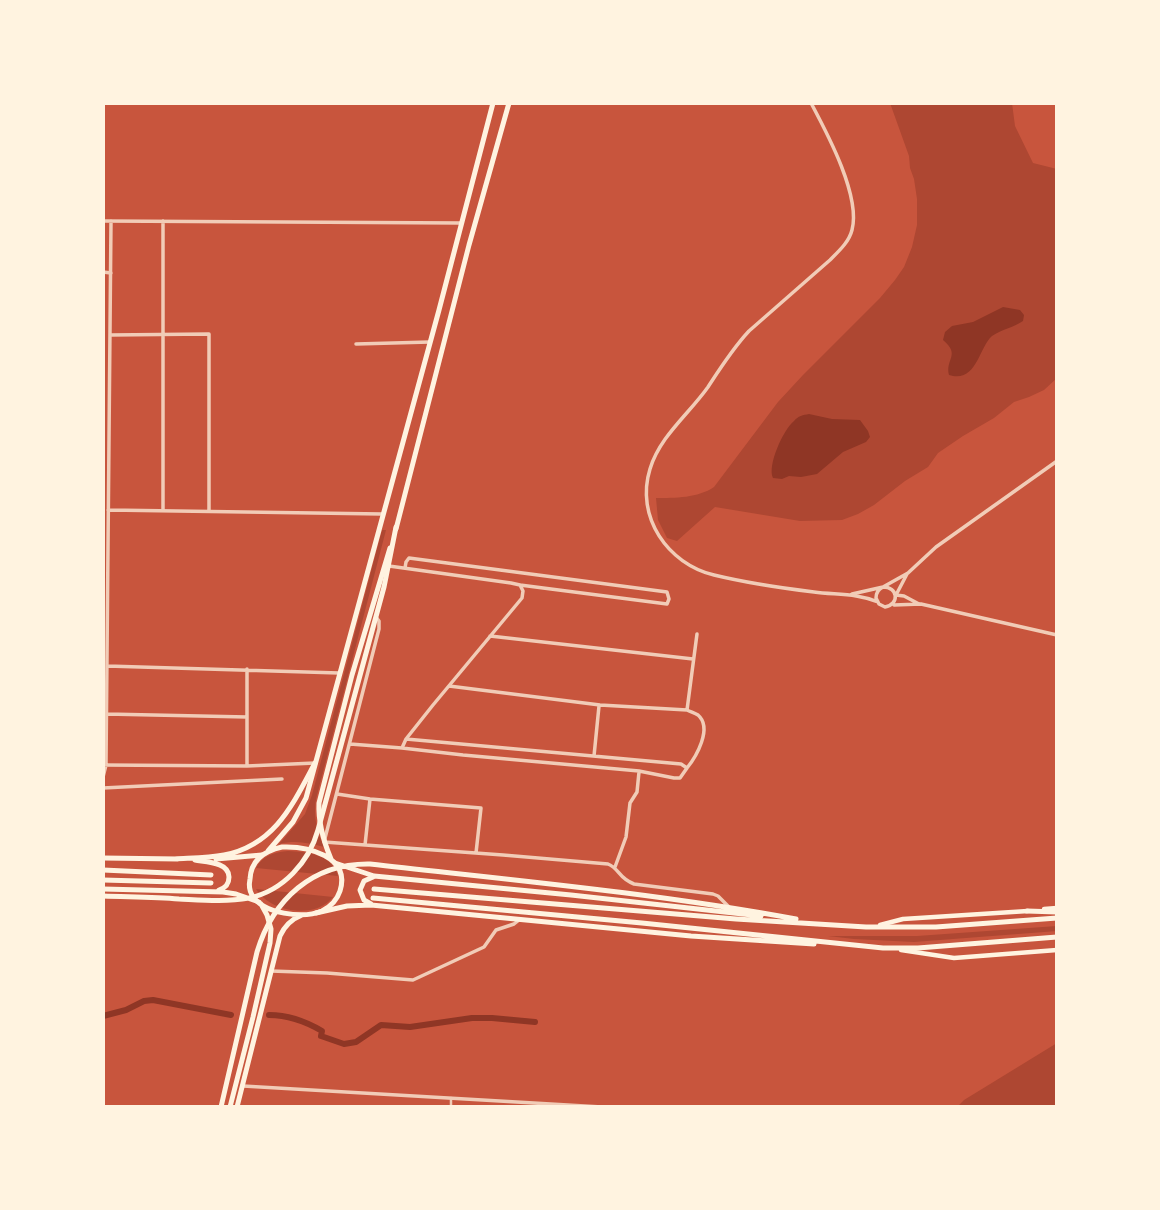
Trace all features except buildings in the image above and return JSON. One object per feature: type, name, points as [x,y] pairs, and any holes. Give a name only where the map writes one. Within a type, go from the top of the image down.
[{"type":"main road","points":[[230,1107],[270,943],[271,929],[267,915],[252,894],[250,880],[253,864],[293,822],[306,798],[493,103]]},
{"type":"main road","points":[[316,913],[328,907],[339,894],[341,886],[341,876],[324,842],[319,817],[319,803],[332,748],[396,527],[509,103]]},
{"type":"main road","points":[[103,896],[228,900],[253,897],[270,890],[294,873],[310,850],[318,830],[376,617],[396,527]]},
{"type":"main road","points":[[175,859],[232,853],[263,838],[289,811],[316,763]]},
{"type":"main road","points":[[103,858],[228,859],[265,853],[282,847],[305,848],[363,874],[380,877],[864,927],[903,919],[1057,910]]},
{"type":"main road","points":[[191,860],[220,865],[227,870],[229,878],[226,886],[209,892]]},
{"type":"main road","points":[[221,1107],[264,930],[287,897],[301,885],[328,870],[356,864],[391,866],[729,907],[796,919]]},
{"type":"main road","points":[[103,870],[211,875]]},
{"type":"main road","points":[[380,877],[366,879],[360,890],[365,901],[382,906]]},
{"type":"main road","points":[[103,880],[211,883]]},
{"type":"main road","points":[[103,889],[236,894],[272,910],[297,915],[358,905],[382,906],[691,936],[846,944]]},
{"type":"main road","points":[[374,890],[864,927],[936,927],[1057,918]]},
{"type":"main road","points":[[373,898],[655,924],[954,958],[1057,950]]},
{"type":"main road","points":[[1012,912],[1014,921]]},
{"type":"main road","points":[[237,1107],[280,936],[298,917],[307,914]]},
{"type":"main road","points":[[883,948],[918,948],[1057,937]]},
{"type":"street","points":[[811,103],[833,143],[848,189],[854,217],[850,236],[830,260],[749,331],[668,435],[649,470],[647,489],[650,518],[667,547],[682,561],[699,570],[726,578],[801,591],[850,594],[883,606],[921,604]]},
{"type":"street","points":[[103,221],[461,223]]},
{"type":"street","points":[[103,776],[107,666],[105,591],[111,221]]},
{"type":"street","points":[[163,221],[163,510]]},
{"type":"street","points":[[103,272],[111,272]]},
{"type":"street","points":[[110,335],[209,334],[209,511]]},
{"type":"street","points":[[356,344],[430,342]]},
{"type":"street","points":[[103,400],[109,400]]},
{"type":"street","points":[[850,594],[883,587],[908,573],[936,547],[1057,461]]},
{"type":"street","points":[[108,510],[382,514]]},
{"type":"street","points":[[389,566],[667,604],[669,599],[667,592],[409,558],[405,568]]},
{"type":"street","points":[[892,605],[908,573]]},
{"type":"street","points":[[402,748],[406,739],[522,598],[520,585]]},
{"type":"street","points":[[883,587],[921,604],[1057,634]]},
{"type":"street","points":[[878,602],[877,594],[883,587]]},
{"type":"street","points":[[376,617],[379,629],[324,842],[608,864],[615,867],[626,881],[634,884],[713,894],[729,907]]},
{"type":"street","points":[[687,710],[697,634]]},
{"type":"street","points":[[490,636],[694,659]]},
{"type":"street","points":[[107,666],[340,673]]},
{"type":"street","points":[[247,669],[247,766]]},
{"type":"street","points":[[350,744],[639,771],[680,778],[696,757],[702,742],[704,725],[699,716],[687,710],[600,705],[449,686]]},
{"type":"street","points":[[594,756],[600,705]]},
{"type":"street","points":[[106,714],[247,718]]},
{"type":"street","points":[[406,739],[681,764],[687,768]]},
{"type":"street","points":[[105,765],[247,766],[316,763]]},
{"type":"street","points":[[615,867],[626,837],[630,803],[637,792],[639,771]]},
{"type":"street","points":[[103,788],[282,779]]},
{"type":"street","points":[[337,794],[481,808],[476,853]]},
{"type":"street","points":[[365,846],[370,799]]},
{"type":"street","points":[[271,971],[413,981],[484,947],[496,930],[520,920]]},
{"type":"street","points":[[243,1086],[529,1105],[602,1107]]},
{"type":"street","points":[[451,1098],[451,1107]]},
{"type":"street","points":[[1024,1107],[1034,1107]]},
{"type":"shaded area","points":[[890,103],[1012,103],[1015,126],[1033,163],[1057,169],[1057,378],[1044,390],[1014,402],[994,418],[938,453],[928,467],[858,514],[842,520],[800,521],[715,507],[677,541],[667,538],[658,520],[656,498],[694,495],[714,487],[778,402],[880,298],[904,267],[917,225],[917,199],[909,156]]},
{"type":"shaded area","points":[[1003,307],[1020,310],[1024,315],[1023,321],[992,336],[966,374],[949,375],[952,353],[943,340],[945,332],[952,326],[973,322]]},
{"type":"shaded area","points":[[809,414],[832,419],[860,420],[870,437],[866,442],[843,452],[817,474],[773,478],[774,457],[785,432],[797,418]]},
{"type":"shaded area","points":[[382,530],[386,530],[316,799],[316,824],[324,847],[296,842],[279,844],[305,814],[312,795]]},
{"type":"shaded area","points":[[288,851],[325,859],[338,876],[256,868],[270,855]]},
{"type":"shaded area","points":[[256,889],[333,897],[315,909],[293,910],[271,903]]},
{"type":"shaded area","points":[[1057,926],[1057,931],[914,942],[828,936],[917,936]]},
{"type":"shaded area","points":[[1057,1043],[1057,1107],[957,1107],[964,1100]]},
{"type":"waterway","points":[[103,1016],[153,1000],[231,1015]]},
{"type":"waterway","points":[[269,1015],[303,1022],[322,1031],[321,1036],[344,1044],[356,1042],[381,1025],[410,1027],[472,1018],[535,1022]]}]
